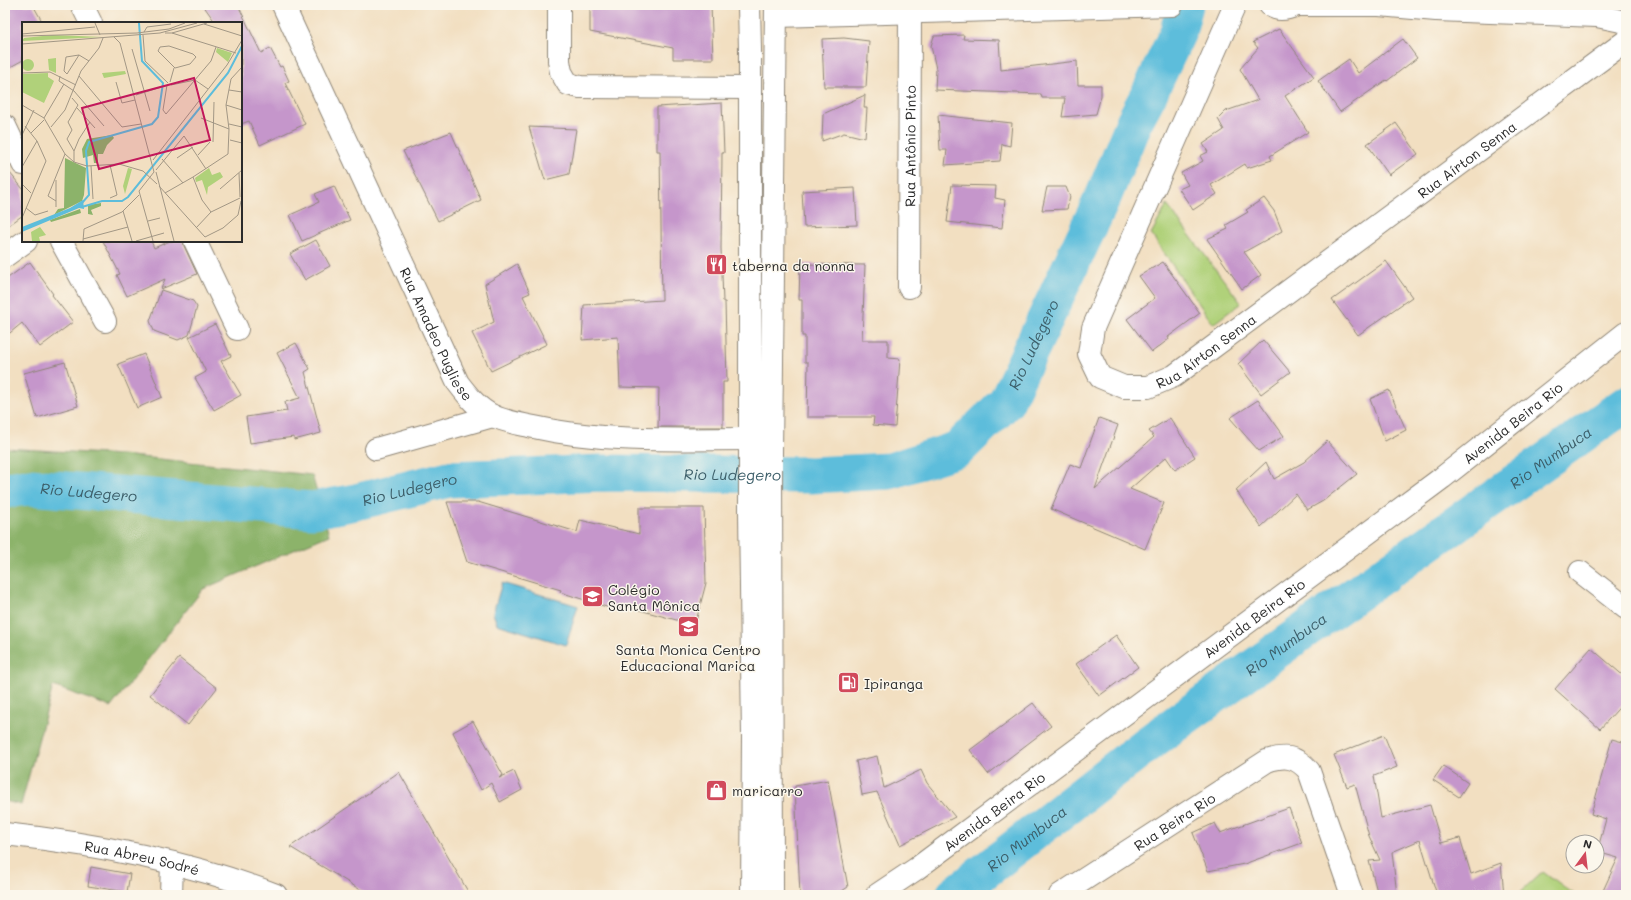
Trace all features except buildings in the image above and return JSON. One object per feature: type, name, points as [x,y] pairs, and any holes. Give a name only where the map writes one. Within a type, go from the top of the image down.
[{"type":"street","points":[[82,5],[90,22]]},
{"type":"street","name":"Rua Amadeo Pugliese","points":[[283,5],[458,383],[471,401],[493,416],[555,432],[610,439],[758,448]]},
{"type":"street","points":[[559,5],[559,61],[561,72],[568,84],[580,87],[750,88]]},
{"type":"street","points":[[748,5],[758,448],[772,513],[772,895]]},
{"type":"street","points":[[752,895],[753,737],[750,511],[758,448],[776,11],[1165,5]]},
{"type":"street","name":"Rua Aírton Senna","points":[[1235,5],[1093,328],[1089,354],[1100,377],[1124,387],[1148,387],[1174,376],[1626,41]]},
{"type":"street","points":[[1270,5],[1285,10],[1297,5],[1379,5],[1436,10],[1597,16],[1626,22]]},
{"type":"street","name":"Rua Antônio Pinto","points":[[909,287],[910,9]]},
{"type":"street","points":[[5,126],[22,162]]},
{"type":"street","points":[[5,256],[25,242]]},
{"type":"street","points":[[62,242],[105,321]]},
{"type":"street","points":[[195,242],[237,329]]},
{"type":"street","name":"Avenida Beira Rio","points":[[877,895],[922,865],[1442,478],[1626,333]]},
{"type":"street","points":[[376,449],[493,416]]},
{"type":"street","points":[[1580,572],[1626,608]]},
{"type":"street","name":"Rua Beira Rio","points":[[1060,895],[1267,761],[1277,758],[1291,758],[1301,761],[1309,771],[1352,895]]},
{"type":"street","name":"Rua Abreu Sodré","points":[[5,834],[81,845],[172,863],[238,880],[276,895]]},
{"type":"street","points":[[171,895],[172,863]]},
{"type":"green space","points":[[1167,205],[1241,303],[1213,324],[1151,234]]},
{"type":"green space","points":[[5,448],[122,455],[312,475],[329,535],[203,589],[111,707],[53,686],[21,805],[5,801]]},
{"type":"green space","points":[[1543,871],[1575,895],[1517,895]]},
{"type":"water","points":[[502,583],[578,606],[566,645],[497,624],[493,613]]},
{"type":"waterway","name":"Rio Ludegero","points":[[5,490],[29,487],[313,510],[356,502],[449,479],[603,473],[811,475],[890,471],[958,449],[1006,402],[1104,195],[1134,122],[1178,32],[1185,5]]},
{"type":"waterway","name":"Rio Mumbuca","points":[[954,895],[1146,745],[1308,628],[1626,404]]},
{"type":"place","name":"taberna da nonna","points":[[717,265]]},
{"type":"place","name":"Colégio Santa Mônica","points":[[592,597]]},
{"type":"place","name":"Santa Monica Centro Educacional Marica","points":[[688,627]]},
{"type":"place","name":"Ipiranga","points":[[849,683]]},
{"type":"place","name":"maricarro","points":[[716,790]]}]
